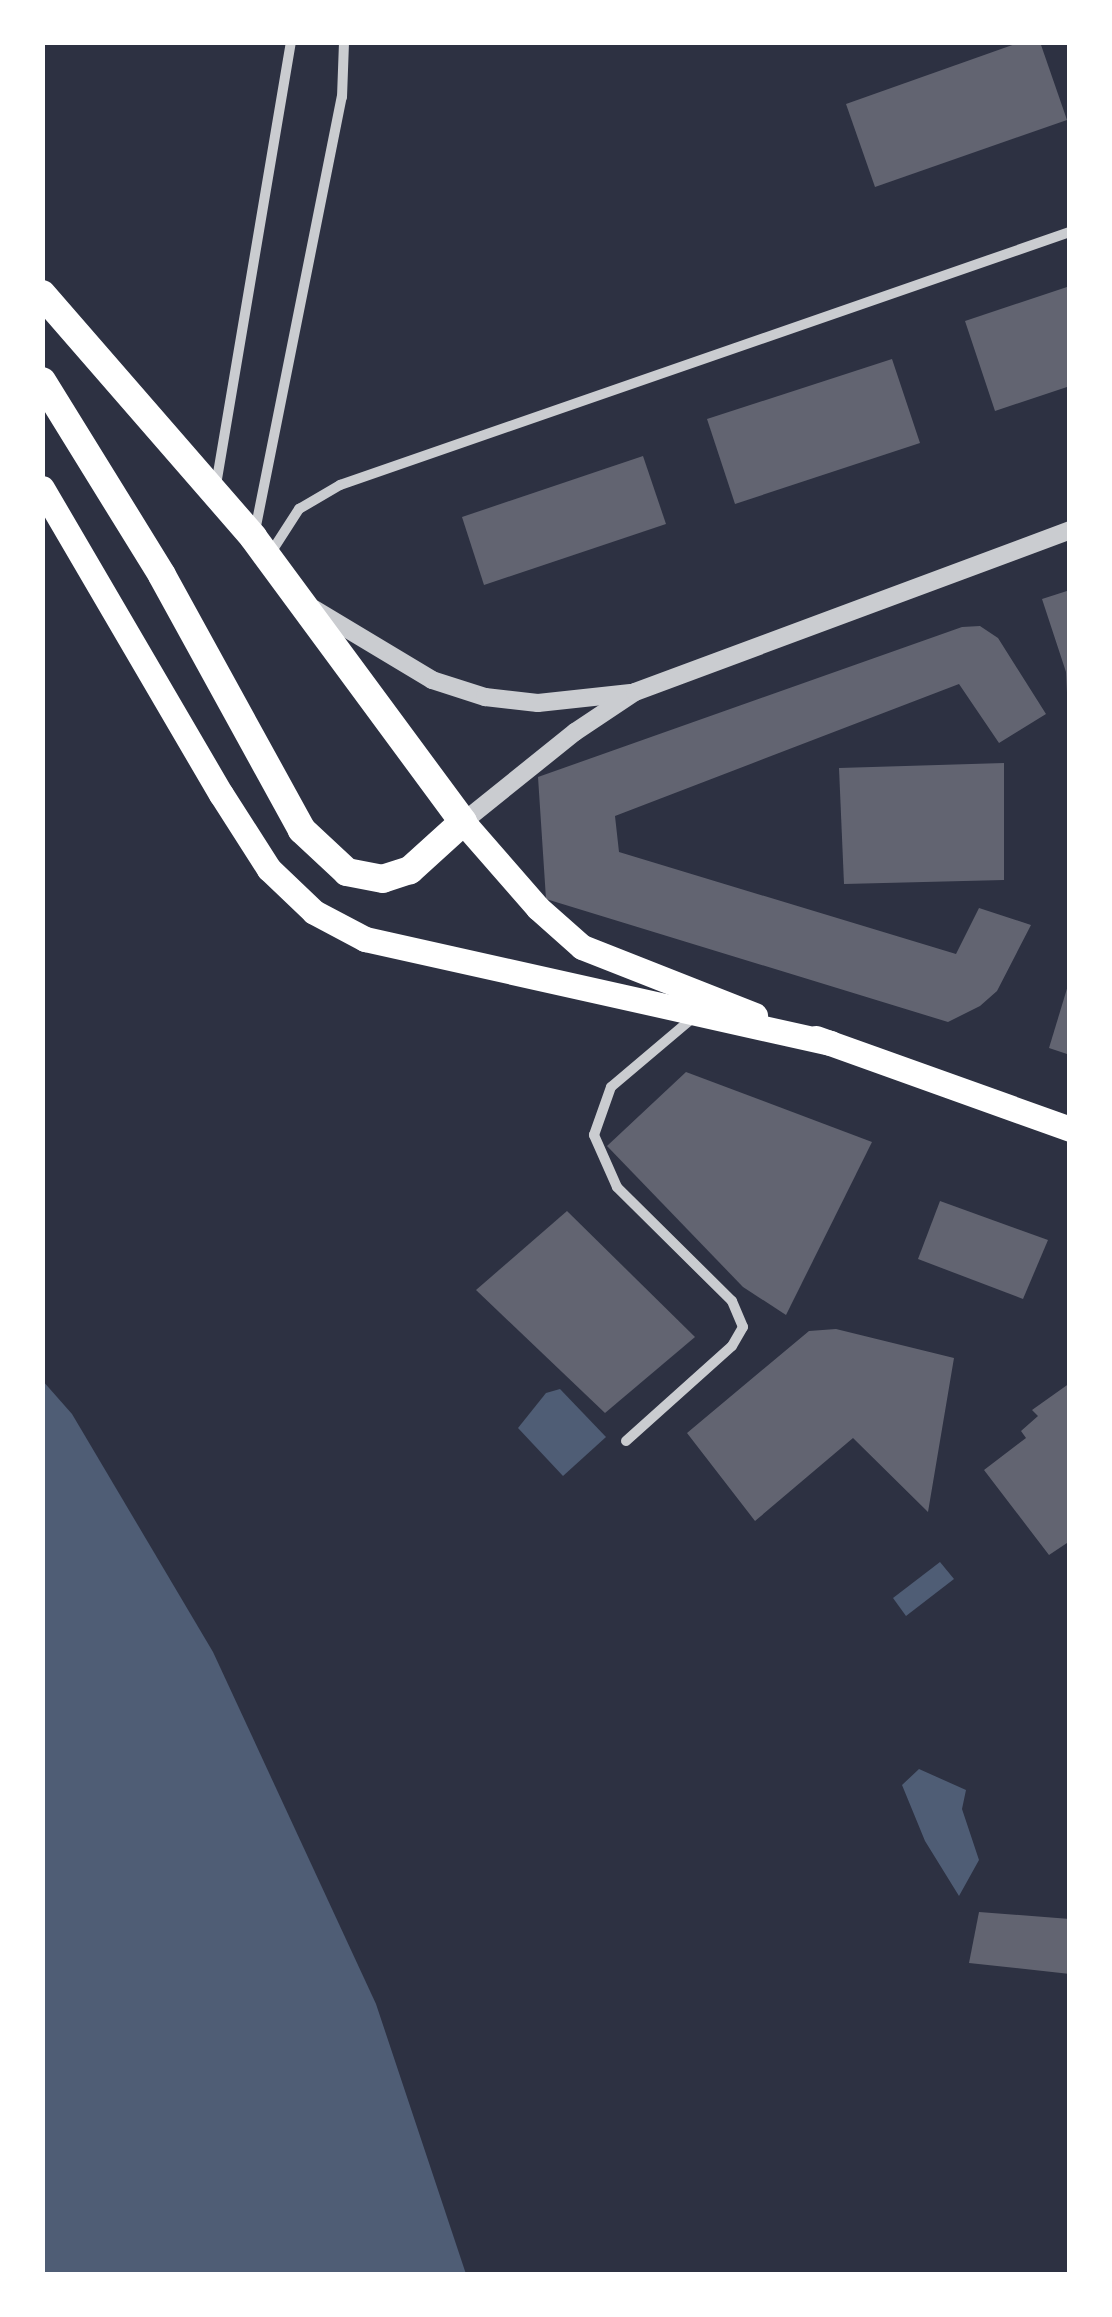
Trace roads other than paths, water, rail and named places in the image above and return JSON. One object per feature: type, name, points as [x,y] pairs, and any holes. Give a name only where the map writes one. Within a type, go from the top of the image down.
[{"type":"highway","points":[[42,294],[261,548],[463,822],[396,876],[369,878],[325,857],[302,830],[162,575],[42,380]]},
{"type":"main road","points":[[42,488],[220,794],[290,894],[365,940],[831,1043]]},
{"type":"main road","points":[[463,822],[538,908],[582,947],[1070,1129]]},
{"type":"street","points":[[215,493],[291,42]]},
{"type":"street","points":[[261,548],[339,115],[344,42]]},
{"type":"street","points":[[261,548],[299,509],[327,490],[1070,232]]},
{"type":"street","points":[[463,822],[574,732],[635,692],[1070,530]]},
{"type":"street","points":[[296,599],[432,680],[485,697],[538,703],[635,692]]},
{"type":"street","points":[[626,1441],[732,1346],[743,1327],[732,1301],[617,1187],[594,1135],[598,1110],[611,1087],[696,1015]]},
{"type":"water","points":[[42,1380],[72,1414],[213,1652],[376,2004],[466,2274],[43,2274]]},
{"type":"water","points":[[560,1389],[606,1437],[563,1476],[518,1428],[546,1393]]},
{"type":"water","points":[[940,1562],[954,1579],[906,1616],[893,1598]]},
{"type":"water","points":[[919,1769],[966,1790],[962,1809],[979,1860],[959,1896],[925,1841],[902,1785]]}]
